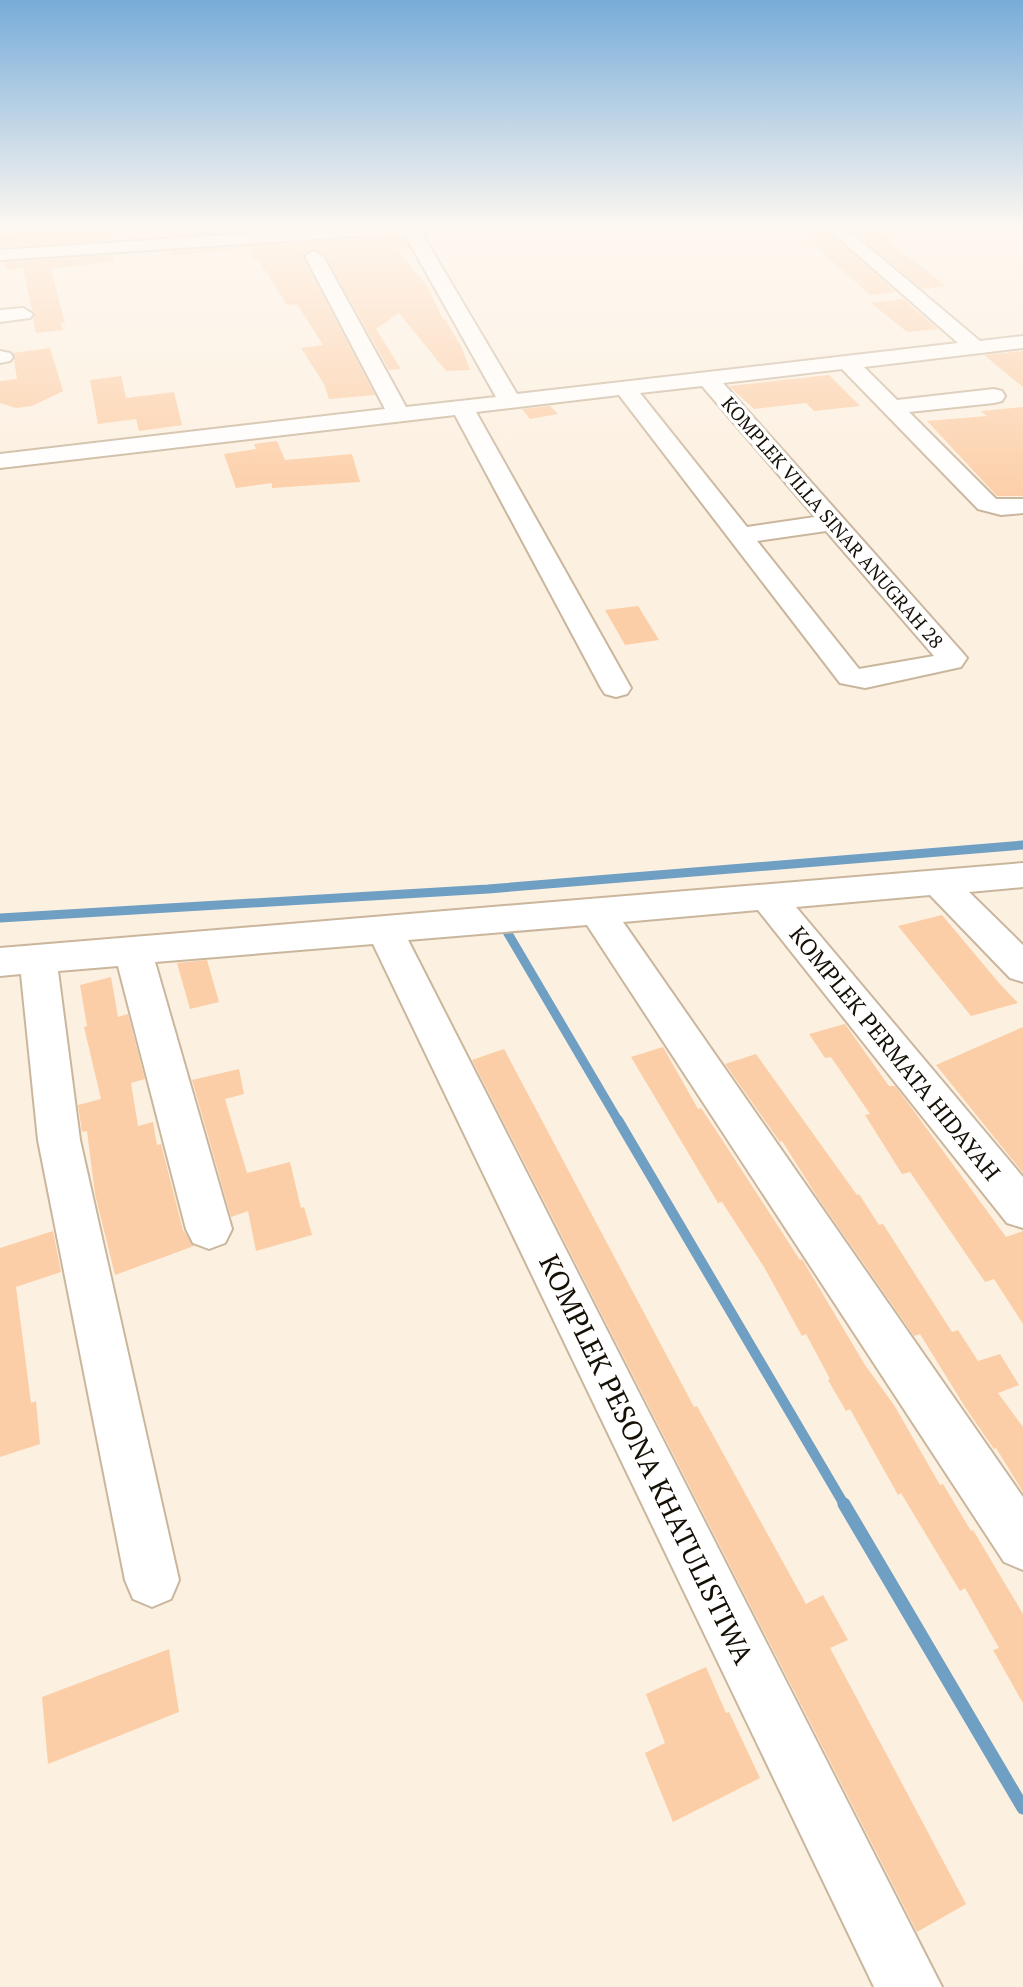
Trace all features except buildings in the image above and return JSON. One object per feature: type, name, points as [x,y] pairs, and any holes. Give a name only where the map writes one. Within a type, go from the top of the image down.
[{"type":"street","points":[[347,318],[400,415]]},
{"type":"street","points":[[462,318],[511,403]]},
{"type":"street","points":[[941,318],[976,348]]},
{"type":"street","points":[[0,461],[1023,342]]},
{"type":"street","points":[[848,363],[987,503],[1001,508],[1023,506]]},
{"type":"street","name":"KOMPLEK VILLA SINAR ANUGRAH 28","points":[[625,390],[850,677],[865,679],[951,661],[952,658],[708,380]]},
{"type":"street","points":[[892,407],[994,396]]},
{"type":"street","points":[[463,409],[616,688]]},
{"type":"street","points":[[741,536],[833,522]]},
{"type":"street","points":[[152,1580],[19,960],[1023,875]]},
{"type":"street","points":[[938,882],[1023,968]]},
{"type":"street","name":"KOMPLEK PERMATA HIDAYAH","points":[[767,896],[1023,1209]]},
{"type":"street","points":[[596,910],[1023,1543]]},
{"type":"street","name":"KOMPLEK PESONA KHATULISTIWA","points":[[385,931],[909,1987]]},
{"type":"street","points":[[133,951],[209,1228]]},
{"type":"waterway","points":[[0,918],[488,889],[1023,845]]},
{"type":"waterway","points":[[506,930],[619,1122]]},
{"type":"waterway","points":[[618,1120],[845,1506]]},
{"type":"waterway","points":[[844,1504],[1023,1808]]}]
